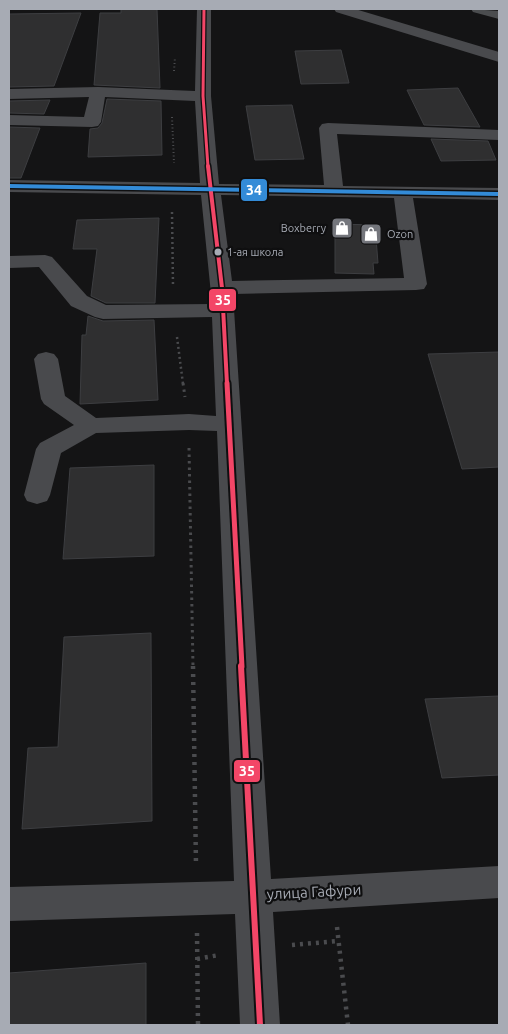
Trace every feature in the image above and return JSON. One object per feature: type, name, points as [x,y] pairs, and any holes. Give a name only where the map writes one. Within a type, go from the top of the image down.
[{"type":"main road","points":[[478,9],[499,15]]},
{"type":"street","points":[[204,9],[202,96],[222,299],[260,1025]]},
{"type":"street","points":[[341,9],[499,58]]},
{"type":"street","points":[[9,94],[98,92],[202,96]]},
{"type":"street","points":[[9,120],[92,122],[98,92]]},
{"type":"street","points":[[334,192],[328,128],[499,135]]},
{"type":"street","points":[[9,186],[499,194]]},
{"type":"street","points":[[9,262],[45,262],[79,301],[103,312],[173,311],[222,299],[416,284],[403,193]]},
{"type":"street","points":[[46,359],[53,399],[90,426]]},
{"type":"street","points":[[37,495],[49,449],[90,426],[189,422],[229,424]]},
{"type":"street","name":"улица Гафури","points":[[9,904],[197,900],[499,882]]},
{"type":"path","points":[[176,47],[171,95],[174,189],[172,203],[173,311],[189,422],[198,1025]]},
{"type":"path","points":[[335,891],[338,941],[348,1025]]},
{"type":"building","points":[[121,9],[157,9],[160,88],[94,85],[100,13],[121,13]]},
{"type":"building","points":[[81,13],[54,86],[9,87],[9,14]]},
{"type":"building","points":[[341,50],[349,83],[301,84],[295,51]]},
{"type":"building","points":[[458,88],[480,127],[424,125],[407,90]]},
{"type":"building","points":[[107,99],[161,101],[162,155],[88,157],[90,129],[98,128],[102,123]]},
{"type":"building","points":[[50,100],[44,114],[9,113],[9,101]]},
{"type":"building","points":[[292,105],[304,159],[255,160],[246,106]]},
{"type":"building","points":[[9,127],[40,128],[21,178],[9,178]]},
{"type":"building","points":[[431,139],[488,141],[496,160],[441,161]]},
{"type":"building","points":[[159,218],[155,303],[106,303],[91,296],[97,249],[73,249],[77,220]]},
{"type":"building","points":[[335,224],[375,225],[378,263],[373,263],[374,274],[335,273]]},
{"type":"building","points":[[88,316],[103,321],[154,320],[158,400],[80,404],[82,335],[86,335]]},
{"type":"building","points":[[499,352],[499,467],[462,469],[428,354]]},
{"type":"building","points":[[154,465],[154,556],[63,559],[70,468]]},
{"type":"building","points":[[151,633],[152,821],[22,829],[28,748],[58,747],[64,637]]},
{"type":"building","points":[[499,696],[499,775],[442,778],[425,699]]},
{"type":"building","points":[[146,963],[146,1025],[9,1025],[9,973]]},
{"type":"transit line","name":"35","points":[[204,9],[203,96],[208,170],[222,288],[260,1025]]},
{"type":"transit line","name":"34","points":[[9,186],[499,194]]},
{"type":"place","name":"Boxberry","points":[[342,228]]},
{"type":"place","name":"Ozon","points":[[371,234]]},
{"type":"place","name":"1-ая школа","points":[[218,252]]}]
